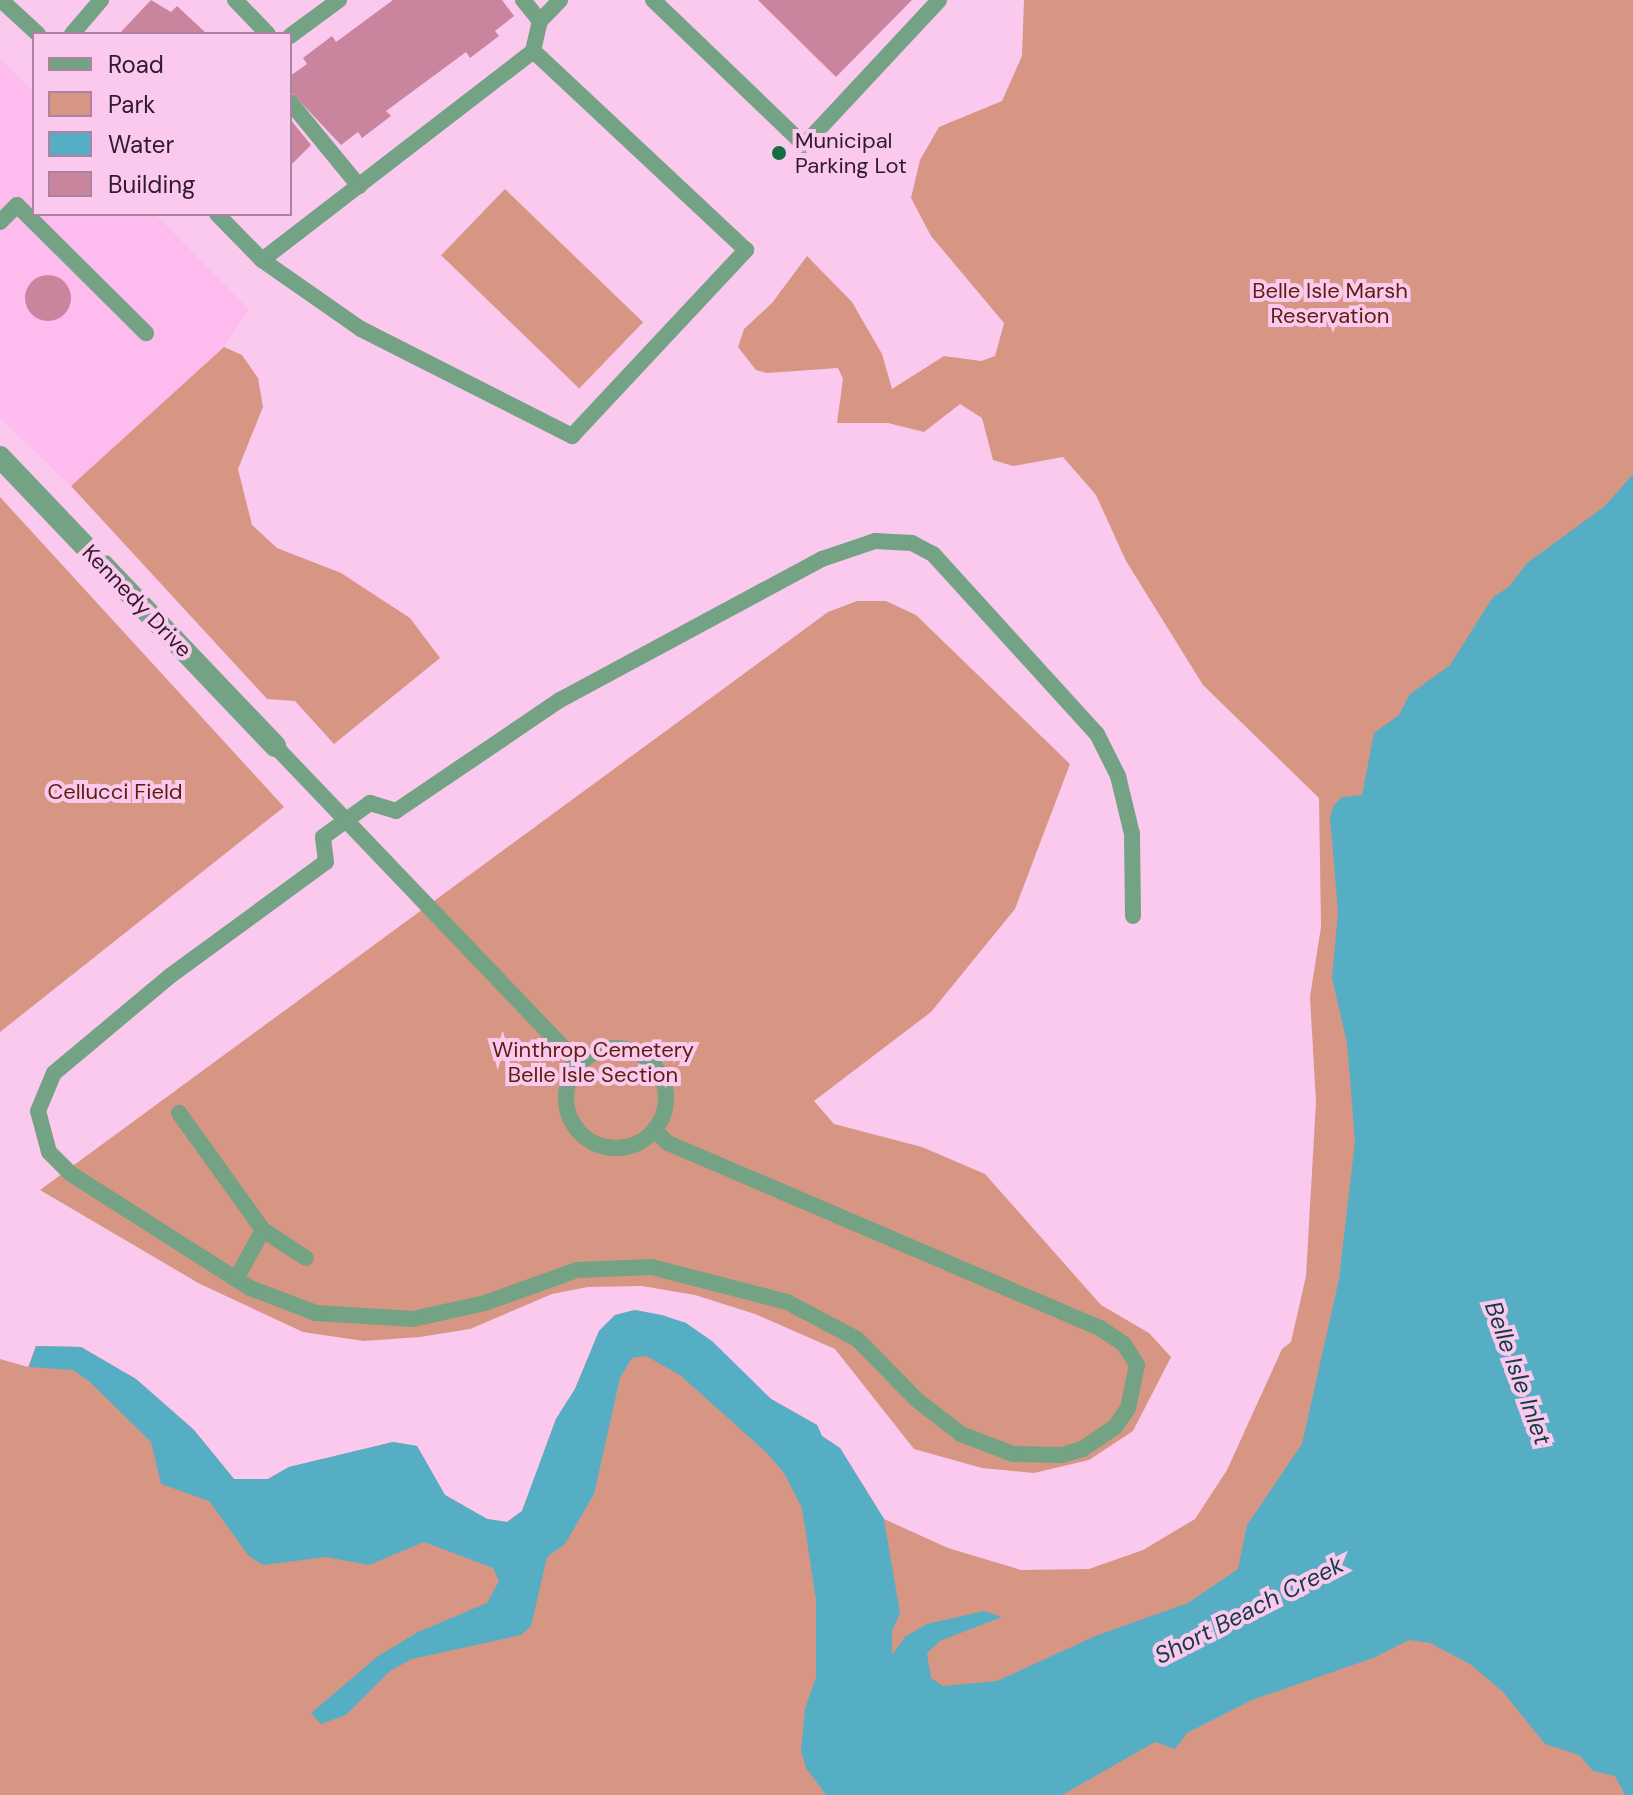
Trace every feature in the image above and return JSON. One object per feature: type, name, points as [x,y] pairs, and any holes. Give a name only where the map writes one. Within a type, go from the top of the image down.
[{"type":"street","name":"Kennedy Drive","points":[[2,461],[275,746]]},
{"type":"lane","points":[[1,0],[36,32]]},
{"type":"lane","points":[[74,32],[101,0]]},
{"type":"lane","points":[[235,0],[266,32]]},
{"type":"lane","points":[[292,35],[339,0]]},
{"type":"lane","points":[[523,0],[540,21]]},
{"type":"lane","points":[[262,260],[533,51],[540,21],[560,0]]},
{"type":"lane","points":[[653,0],[804,145],[939,0]]},
{"type":"lane","points":[[219,216],[262,260],[361,329],[572,436],[746,250],[533,51]]},
{"type":"lane","points":[[292,104],[359,186]]},
{"type":"lane","points":[[0,222],[17,205],[146,333]]},
{"type":"lane","points":[[654,1130],[668,1143],[1100,1328],[1124,1344],[1137,1365],[1128,1408],[1115,1427],[1082,1449],[1062,1455],[1013,1454],[961,1434],[917,1400],[857,1339],[787,1302],[652,1267],[577,1270],[485,1303],[391,1320],[316,1313],[236,1279],[71,1174],[49,1152],[38,1111],[42,1092],[54,1073],[170,976],[326,862],[323,837],[370,803],[396,811],[551,706],[822,559],[875,541],[900,540],[922,547],[958,578],[1097,734],[1118,776],[1132,834],[1133,916]]},
{"type":"lane","points":[[275,746],[579,1064]]},
{"type":"lane","points":[[621,1048],[649,1061],[659,1072],[666,1102],[654,1130],[642,1140],[611,1148],[582,1135],[567,1108],[566,1092],[579,1064],[606,1049],[621,1048]]},
{"type":"lane","points":[[179,1113],[263,1230],[306,1258]]},
{"type":"lane","points":[[236,1279],[263,1230]]},
{"type":"shaded area","points":[[0,59],[32,91],[32,216],[157,216],[249,309],[224,347],[71,486],[0,418]]},
{"type":"green space","name":"Belle Isle Marsh Reservation","points":[[1024,0],[1633,0],[1633,1795],[0,1795],[0,1359],[28,1367],[36,1346],[81,1347],[136,1379],[194,1430],[234,1479],[268,1479],[289,1467],[393,1442],[417,1446],[445,1495],[487,1519],[507,1522],[522,1511],[556,1419],[575,1389],[599,1331],[615,1315],[635,1310],[686,1323],[771,1399],[817,1425],[822,1436],[840,1448],[884,1519],[948,1548],[1021,1570],[1089,1569],[1143,1550],[1195,1519],[1227,1470],[1282,1349],[1291,1342],[1306,1276],[1316,1102],[1310,997],[1321,927],[1319,798],[1203,685],[1126,561],[1096,495],[1063,457],[1013,466],[993,460],[982,418],[960,404],[924,432],[888,423],[837,423],[843,379],[838,368],[767,373],[756,370],[738,347],[744,329],[772,303],[807,256],[852,302],[882,354],[892,389],[944,356],[981,361],[995,356],[1004,323],[931,236],[911,198],[920,160],[939,127],[1002,101],[1022,56]]},
{"type":"green space","points":[[505,189],[643,322],[579,389],[441,255]]},
{"type":"green space","points":[[224,347],[242,355],[258,378],[263,407],[238,469],[252,525],[277,548],[341,573],[410,618],[440,658],[334,744],[295,701],[267,699],[71,486]]},
{"type":"green space","name":"Cellucci Field","points":[[0,497],[284,807],[0,1032]]},
{"type":"green space","name":"Winthrop Cemetery Belle Isle Section","points":[[857,601],[886,601],[916,615],[1070,764],[1015,909],[931,1012],[814,1101],[834,1124],[922,1147],[985,1174],[1101,1305],[1149,1333],[1171,1357],[1133,1431],[1089,1460],[1034,1473],[982,1468],[914,1449],[835,1349],[755,1314],[695,1295],[642,1286],[588,1287],[552,1294],[470,1329],[420,1337],[364,1341],[303,1332],[200,1284],[40,1190],[828,612]]},
{"type":"water","points":[[1633,474],[1633,1795],[1625,1795],[1615,1776],[1593,1771],[1579,1755],[1545,1744],[1503,1692],[1470,1664],[1430,1643],[1409,1640],[1373,1658],[1252,1700],[1187,1733],[1175,1749],[1155,1742],[1062,1795],[826,1795],[806,1768],[801,1751],[805,1708],[816,1678],[816,1600],[802,1508],[784,1473],[767,1453],[680,1375],[646,1356],[632,1358],[620,1378],[594,1494],[565,1544],[547,1557],[531,1626],[521,1635],[412,1659],[390,1671],[346,1715],[321,1724],[311,1713],[378,1656],[418,1632],[487,1603],[499,1581],[493,1568],[424,1542],[369,1565],[326,1557],[263,1565],[249,1556],[209,1501],[161,1484],[151,1442],[90,1382],[73,1370],[29,1367],[36,1346],[81,1347],[136,1379],[194,1430],[234,1479],[268,1479],[289,1467],[393,1442],[417,1446],[445,1495],[487,1519],[507,1522],[522,1511],[556,1419],[575,1389],[599,1331],[615,1315],[635,1310],[662,1315],[686,1323],[712,1341],[771,1399],[817,1425],[822,1436],[840,1448],[884,1519],[900,1613],[892,1631],[892,1655],[905,1637],[927,1624],[984,1611],[1002,1617],[940,1641],[927,1653],[931,1678],[943,1686],[997,1681],[1098,1635],[1188,1603],[1238,1569],[1247,1525],[1302,1444],[1339,1279],[1355,1141],[1347,1043],[1332,978],[1338,912],[1330,817],[1334,805],[1342,797],[1362,795],[1374,733],[1399,715],[1409,695],[1450,665],[1493,597],[1509,587],[1527,563],[1605,506]]},
{"type":"building","points":[[151,0],[171,12],[177,6],[205,32],[121,32]]},
{"type":"building","points":[[393,0],[502,0],[514,16],[495,31],[499,36],[470,58],[466,52],[386,111],[391,116],[362,138],[358,132],[341,145],[292,93],[292,75],[307,64],[303,58],[332,36],[336,42]]},
{"type":"building","points":[[758,0],[912,0],[836,77]]},
{"type":"building","points":[[292,121],[311,145],[292,164]]},
{"type":"building","points":[[48,275],[64,282],[71,298],[64,314],[48,321],[32,314],[25,298],[32,282]]},
{"type":"place","name":"Municipal Parking Lot","points":[[779,153]]},
{"type":"water label","name":"Belle Isle Inlet","points":[[1518,1373]]},
{"type":"water label","name":"Short Beach Creek","points":[[1249,1610]]}]
